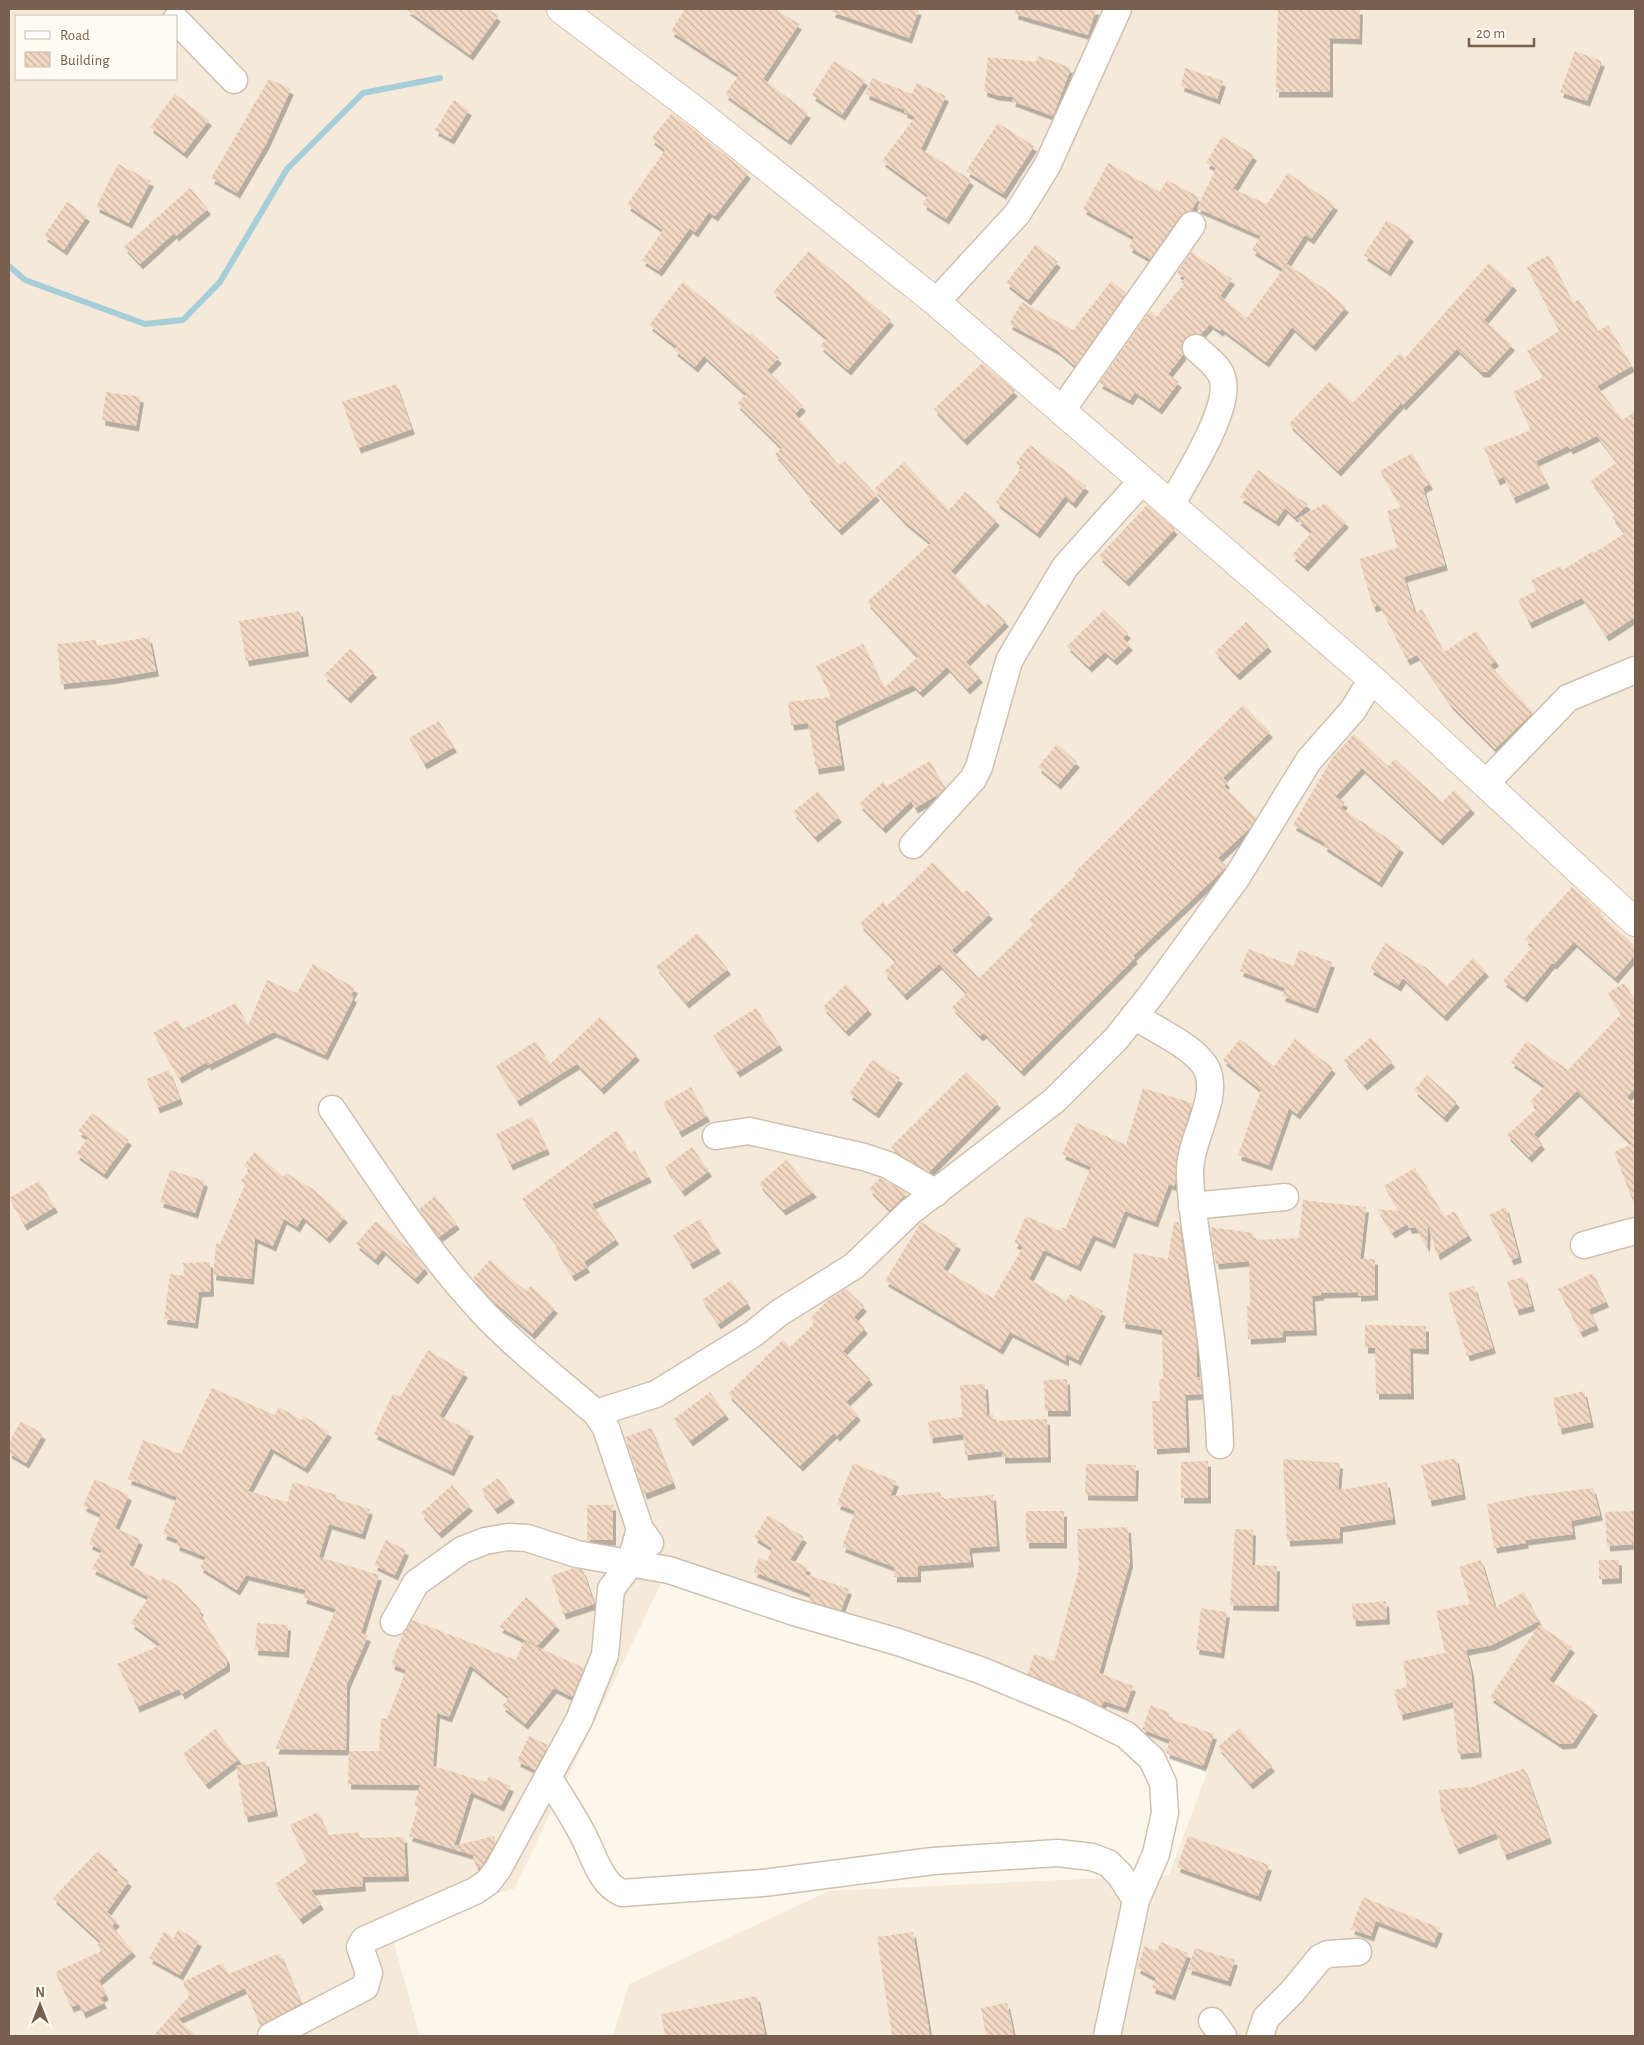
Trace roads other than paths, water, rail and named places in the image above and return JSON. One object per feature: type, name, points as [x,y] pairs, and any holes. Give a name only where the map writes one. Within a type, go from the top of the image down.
[{"type":"main road","points":[[561,9],[701,115],[936,302],[1372,679],[1635,922]]},
{"type":"street","points":[[936,302],[1017,214],[1047,166],[1118,9]]},
{"type":"street","points":[[178,22],[234,80]]},
{"type":"street","points":[[1062,410],[1192,225]]},
{"type":"street","points":[[1171,505],[1217,419],[1224,390],[1219,370],[1196,348]]},
{"type":"street","points":[[913,845],[973,779],[979,766],[1009,661],[1065,567],[1142,480]]},
{"type":"street","points":[[1486,783],[1568,698],[1635,670]]},
{"type":"street","points":[[596,1413],[656,1394],[753,1334],[779,1313],[854,1266],[911,1211],[1055,1100],[1116,1039],[1134,1016],[1237,876],[1309,760],[1353,710],[1372,679]]},
{"type":"street","points":[[1134,1016],[1191,1051],[1200,1059],[1209,1074],[1210,1094],[1192,1150],[1190,1169],[1192,1206],[1219,1392],[1220,1445]]},
{"type":"street","points":[[332,1109],[427,1247],[471,1300],[503,1332],[596,1413],[606,1428],[640,1529],[669,1570]]},
{"type":"street","points":[[716,1136],[749,1131],[864,1158],[888,1166],[936,1193]]},
{"type":"street","points":[[1192,1206],[1284,1197]]},
{"type":"street","points":[[1584,1245],[1635,1231]]},
{"type":"street","points":[[271,2036],[366,1987],[369,1974],[360,1947],[364,1940],[476,1891],[488,1882],[498,1869],[579,1720],[602,1663],[608,1636],[611,1589],[630,1564],[640,1529]]},
{"type":"street","points":[[394,1622],[416,1583],[462,1550],[485,1541],[508,1536],[527,1538],[577,1554],[669,1570],[794,1612],[941,1656],[1076,1710],[1126,1735],[1152,1759],[1163,1783],[1165,1814],[1156,1854],[1136,1900],[1107,2036]]},
{"type":"street","points":[[548,1777],[583,1834],[600,1870],[610,1884],[622,1893],[762,1883],[933,1860],[1058,1853],[1092,1857],[1108,1863],[1120,1875],[1136,1900]]},
{"type":"street","points":[[1260,2036],[1266,2018],[1292,1992],[1320,1958],[1328,1954],[1358,1952]]},
{"type":"waterway","points":[[9,266],[25,280],[145,324],[183,320],[220,282],[287,169],[363,93],[440,78]]}]
